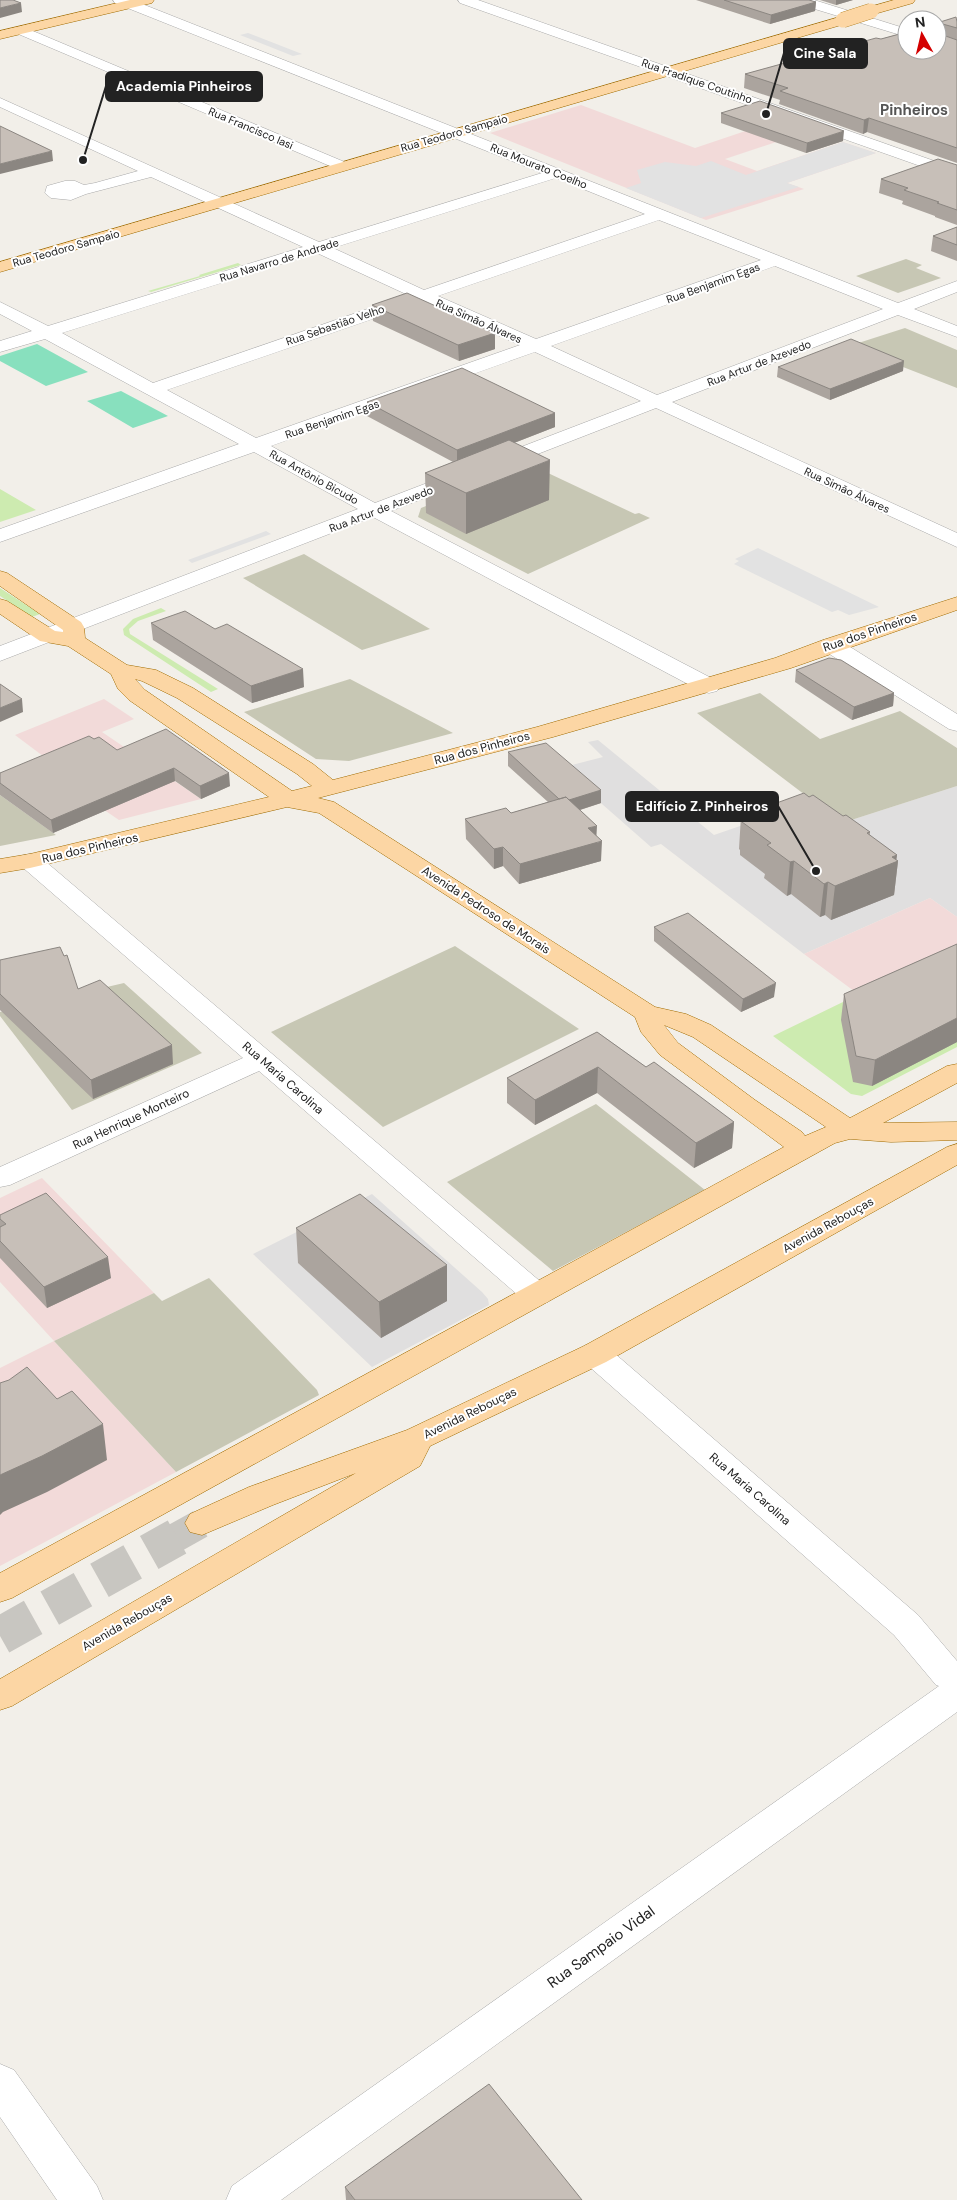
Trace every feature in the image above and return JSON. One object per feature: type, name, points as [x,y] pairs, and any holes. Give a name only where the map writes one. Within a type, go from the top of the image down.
[{"type":"main road","points":[[0,35],[125,2],[147,0]]},
{"type":"main road","name":"Rua Teodoro Sampaio","points":[[0,267],[908,0]]},
{"type":"main road","name":"Avenida Pedroso de Morais","points":[[0,578],[120,670],[148,675],[185,694],[306,769],[328,798],[646,1013],[677,1020],[702,1031],[848,1130]]},
{"type":"main road","name":"Rua dos Pinheiros","points":[[328,798],[709,686],[783,663],[957,603]]},
{"type":"main road","name":"Avenida Pedroso de Morais","points":[[0,605],[48,636],[74,634]]},
{"type":"main road","name":"Avenida Pedroso de Morais","points":[[120,670],[126,684],[137,695],[289,800],[328,798]]},
{"type":"main road","name":"Rua dos Pinheiros","points":[[0,866],[30,862],[289,800]]},
{"type":"main road","points":[[646,1013],[654,1032],[669,1049],[738,1101],[792,1138],[801,1150]]},
{"type":"main road","points":[[0,1589],[824,1137],[848,1130],[957,1072]]},
{"type":"main road","points":[[848,1130],[891,1133],[957,1131]]},
{"type":"main road","points":[[696,1219],[837,1144],[848,1130]]},
{"type":"main road","name":"Avenida Rebouças","points":[[0,1696],[409,1458],[418,1438],[595,1354],[957,1153]]},
{"type":"main road","points":[[202,1523],[261,1496],[418,1438]]},
{"type":"street","name":"Rua Fradique Coutinho","points":[[465,0],[668,70],[957,174]]},
{"type":"street","points":[[800,0],[897,29]]},
{"type":"street","name":"Rua Mourato Coelho","points":[[125,2],[957,332]]},
{"type":"street","name":"Rua Francisco Iasi","points":[[21,30],[342,166]]},
{"type":"street","name":"Rua Simão Álvares","points":[[0,102],[317,248],[537,346],[957,541]]},
{"type":"street","points":[[81,190],[96,188],[152,172]]},
{"type":"street","name":"Rua Navarro de Andrade","points":[[0,347],[557,173]]},
{"type":"street","name":"Rua Sebastião Velho","points":[[152,389],[660,214]]},
{"type":"street","name":"Rua Benjamim Egas","points":[[0,536],[776,260]]},
{"type":"street","name":"Rua Artur de Azevedo","points":[[74,634],[376,511],[957,286]]},
{"type":"street","name":"Rua Antônio Bicudo","points":[[0,307],[376,511],[709,686]]},
{"type":"street","points":[[0,654],[48,636]]},
{"type":"street","points":[[831,645],[957,724]]},
{"type":"street","name":"Rua Maria Carolina","points":[[30,862],[537,1295]]},
{"type":"street","name":"Rua Henrique Monteiro","points":[[0,1178],[261,1060]]},
{"type":"street","name":"Rua Maria Carolina","points":[[595,1354],[906,1625],[955,1677]]},
{"type":"street","name":"Rua Sampaio Vidal","points":[[247,2200],[955,1677]]},
{"type":"street","points":[[0,2083],[82,2200]]},
{"type":"shaded area","points":[[248,33],[302,54],[293,56],[240,35]]},
{"type":"shaded area","points":[[581,105],[695,148],[781,119],[812,130],[725,159],[757,171],[843,142],[876,153],[787,183],[804,189],[706,220],[490,133]]},
{"type":"shaded area","points":[[843,142],[876,153],[787,183],[799,187],[701,218],[626,188],[641,183],[637,170],[665,162],[696,166],[711,161],[746,175]]},
{"type":"shaded area","points":[[906,259],[922,265],[916,268],[941,278],[898,293],[856,276]]},
{"type":"shaded area","points":[[905,328],[957,350],[957,388],[849,346]]},
{"type":"shaded area","points":[[531,465],[635,514],[639,513],[650,518],[528,574],[418,517],[421,508]]},
{"type":"shaded area","points":[[266,531],[271,534],[192,563],[188,560]]},
{"type":"shaded area","points":[[758,548],[879,607],[849,615],[838,610],[832,612],[734,564],[739,561],[735,559]]},
{"type":"shaded area","points":[[304,554],[430,629],[362,650],[243,578]]},
{"type":"shaded area","points":[[350,679],[453,733],[349,761],[316,759],[244,712]]},
{"type":"shaded area","points":[[760,693],[820,739],[900,711],[957,748],[957,786],[842,823],[697,713]]},
{"type":"shaded area","points":[[104,699],[134,719],[102,732],[201,799],[119,820],[32,761],[43,756],[15,735]]},
{"type":"shaded area","points":[[598,740],[714,835],[812,801],[842,823],[957,786],[957,917],[930,898],[804,954],[661,844],[651,847],[545,754],[568,766],[603,757],[588,742]]},
{"type":"shaded area","points":[[0,795],[56,835],[0,846]]},
{"type":"shaded area","points":[[930,898],[957,917],[957,1042],[872,1086],[853,1082],[858,994],[804,954]]},
{"type":"shaded area","points":[[455,946],[579,1029],[383,1127],[271,1032]]},
{"type":"shaded area","points":[[124,983],[202,1053],[72,1110],[0,1016],[0,1012]]},
{"type":"shaded area","points":[[596,1104],[705,1190],[553,1271],[447,1182]]},
{"type":"shaded area","points":[[42,1178],[154,1293],[54,1341],[0,1282],[0,1198]]},
{"type":"shaded area","points":[[372,1194],[482,1292],[488,1299],[489,1305],[372,1367],[253,1254]]},
{"type":"shaded area","points":[[209,1278],[317,1390],[319,1395],[176,1472],[54,1341],[154,1293],[162,1301]]},
{"type":"shaded area","points":[[54,1341],[176,1472],[0,1566],[0,1368]]},
{"type":"green space","points":[[238,263],[241,265],[151,292],[148,291],[200,276]]},
{"type":"green space","points":[[37,344],[88,372],[46,386],[0,361],[0,356]]},
{"type":"green space","points":[[121,391],[168,416],[133,428],[87,401]]},
{"type":"green space","points":[[0,489],[36,510],[0,522]]},
{"type":"green space","points":[[0,588],[40,614],[32,617],[0,596]]},
{"type":"green space","points":[[161,608],[166,611],[138,621],[129,629],[130,634],[218,689],[211,692],[124,635],[123,629],[133,619]]},
{"type":"green space","points":[[845,1001],[957,1042],[957,1047],[862,1096],[851,1094],[773,1036]]},
{"type":"building","points":[[0,0],[13,0],[21,3],[0,8]]},
{"type":"building","points":[[724,0],[809,0],[816,2],[771,15]]},
{"type":"building","points":[[956,17],[957,28],[947,25],[947,20]]},
{"type":"building","points":[[897,35],[897,60],[947,60],[947,36],[957,40],[957,148],[869,118],[864,120],[780,91],[788,88],[745,74],[876,38],[881,39]]},
{"type":"building","points":[[760,101],[844,131],[807,143],[721,113]]},
{"type":"building","points":[[0,126],[52,151],[0,164]]},
{"type":"building","points":[[938,159],[957,165],[957,210],[904,190],[908,188],[881,179]]},
{"type":"building","points":[[957,227],[957,245],[933,236]]},
{"type":"building","points":[[407,293],[495,333],[458,345],[372,305]]},
{"type":"building","points":[[851,339],[904,361],[830,389],[778,367]]},
{"type":"building","points":[[462,368],[555,413],[457,450],[367,402]]},
{"type":"building","points":[[509,440],[550,460],[466,493],[425,473]]},
{"type":"building","points":[[185,611],[215,629],[227,624],[303,669],[251,686],[151,623]]},
{"type":"building","points":[[829,658],[841,660],[894,693],[854,707],[796,670]]},
{"type":"building","points":[[0,684],[22,699],[0,708]]},
{"type":"building","points":[[166,729],[229,773],[200,786],[174,768],[51,820],[0,783],[0,773],[89,736],[94,739],[99,737],[117,750]]},
{"type":"building","points":[[546,743],[601,790],[569,800],[566,797],[559,799],[508,752]]},
{"type":"building","points":[[804,793],[809,797],[813,795],[870,832],[867,833],[897,855],[892,857],[898,861],[835,886],[828,882],[824,884],[794,861],[790,862],[767,845],[771,843],[742,822],[747,820],[741,816]]},
{"type":"building","points":[[566,797],[597,826],[588,828],[602,841],[520,864],[503,847],[494,849],[465,819],[506,808],[511,813]]},
{"type":"building","points":[[688,913],[776,983],[743,999],[654,927]]},
{"type":"building","points":[[957,944],[957,1018],[875,1060],[856,1056],[844,994]]},
{"type":"building","points":[[60,947],[64,956],[67,955],[78,989],[100,980],[172,1045],[91,1080],[0,994],[0,960]]},
{"type":"building","points":[[597,1032],[646,1067],[654,1062],[734,1122],[696,1143],[598,1067],[535,1100],[507,1078]]},
{"type":"building","points":[[46,1193],[108,1257],[44,1287],[0,1241],[0,1227],[6,1224],[0,1219],[0,1215]]},
{"type":"building","points":[[360,1194],[447,1265],[379,1302],[296,1228]]},
{"type":"building","points":[[27,1367],[57,1399],[72,1391],[103,1424],[42,1456],[0,1475],[0,1383],[9,1380]]},
{"type":"building","points":[[489,2084],[582,2200],[355,2200],[345,2187]]},
{"type":"tunnel","points":[[175,1538],[202,1523]]},
{"type":"tunnel","points":[[0,1636],[177,1537]]},
{"type":"place","name":"Cine Sala","points":[[766,114]]},
{"type":"place","name":"Academia Pinheiros","points":[[83,160]]},
{"type":"place","name":"Edifício Z. Pinheiros","points":[[816,871]]},
{"type":"district","name":"Pinheiros","points":[[914,110]]}]
